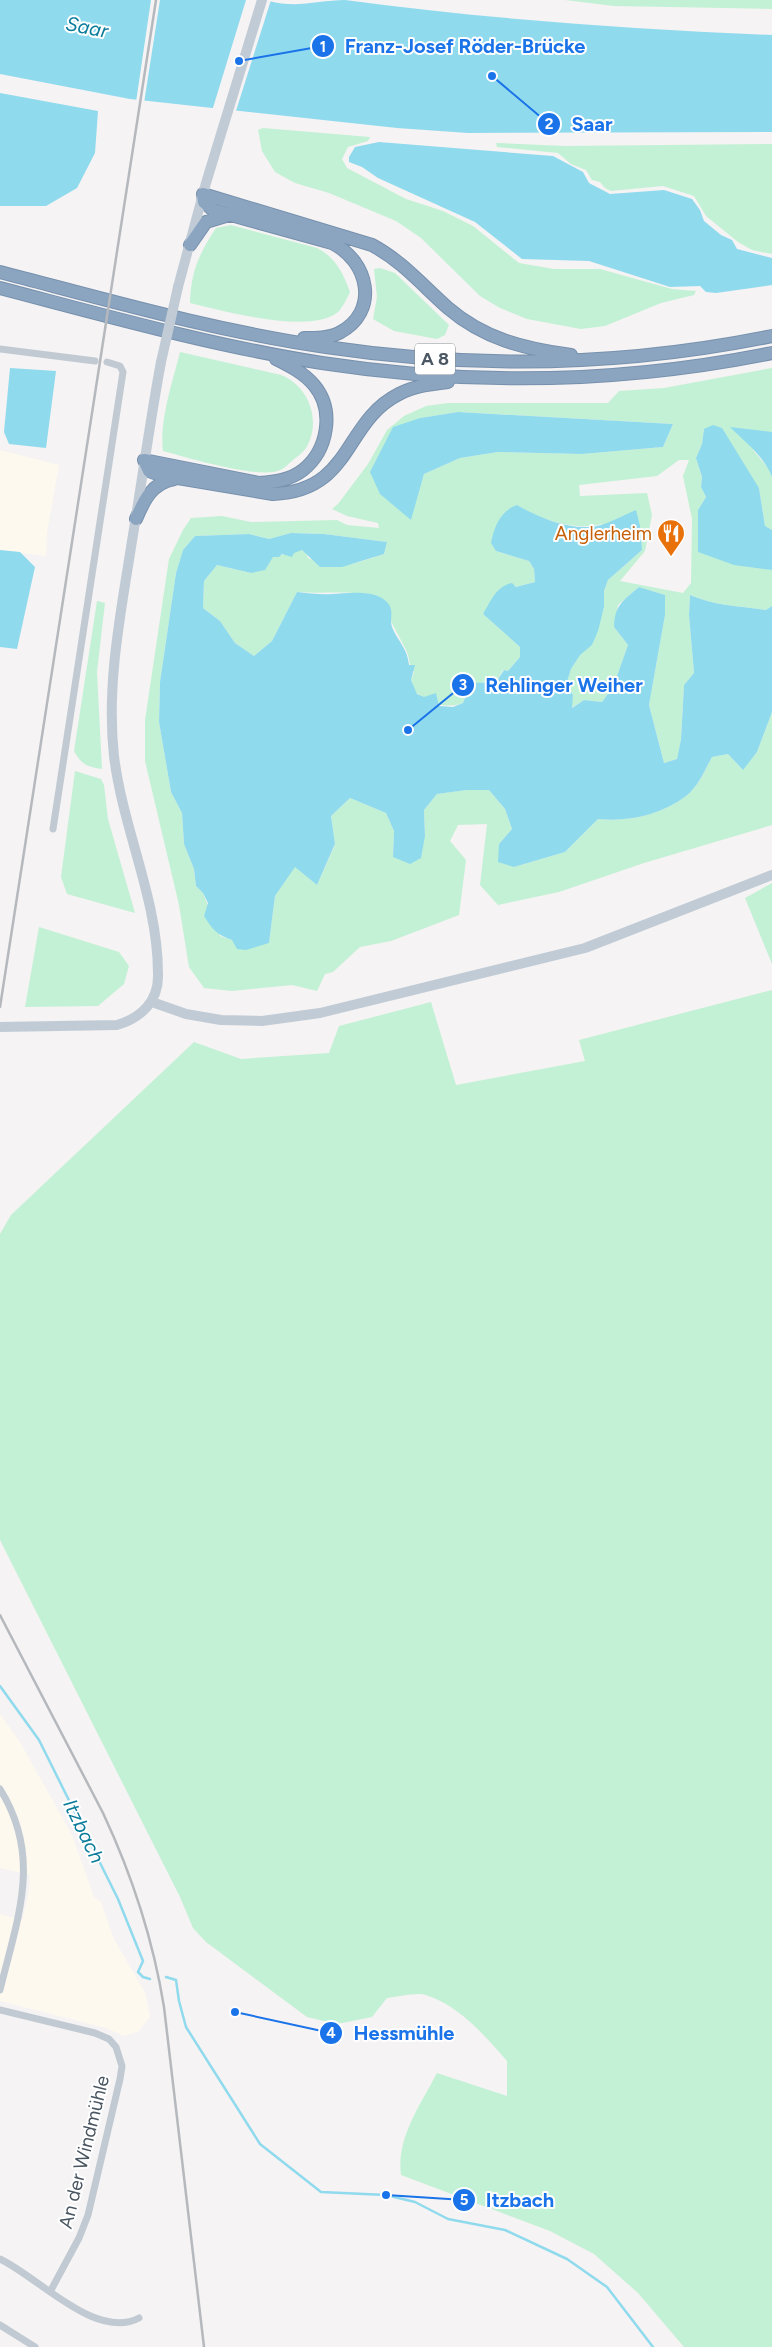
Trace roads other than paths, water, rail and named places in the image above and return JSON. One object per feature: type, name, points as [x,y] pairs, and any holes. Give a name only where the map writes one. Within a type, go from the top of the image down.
[{"type":"highway","points":[[203,194],[208,208],[332,243],[349,254],[362,274],[365,293],[361,309],[353,322],[343,331],[320,338],[272,338]]},
{"type":"highway","points":[[203,194],[372,245],[389,254],[461,318],[502,341],[531,349],[600,359]]},
{"type":"highway","points":[[190,245],[206,222],[231,214]]},
{"type":"highway","name":"A 8","points":[[0,272],[148,310],[272,338],[364,353],[457,361],[554,362],[600,359],[688,351],[772,336]]},
{"type":"highway","name":"A 8","points":[[0,288],[144,326],[260,352],[362,368],[498,378],[554,378],[636,373],[690,367],[772,353]]},
{"type":"highway","points":[[144,460],[259,482],[274,482],[289,478],[313,460],[321,447],[326,431],[324,400],[304,374],[260,352]]},
{"type":"highway","points":[[144,460],[149,471],[179,479],[272,494],[290,494],[305,490],[328,475],[376,412],[398,394],[429,384],[498,378]]},
{"type":"highway","points":[[136,519],[143,503],[154,488],[164,481],[179,479]]},
{"type":"main road","points":[[0,1027],[117,1025],[127,1022],[143,1012],[152,1002],[157,990],[157,949],[149,897],[122,800],[114,756],[111,713],[119,630],[144,460],[161,362],[178,287],[203,194],[262,0]]},
{"type":"main road","points":[[152,1002],[186,1014],[221,1020],[262,1021],[320,1013],[585,948],[772,875]]},
{"type":"street","points":[[0,349],[95,361]]},
{"type":"street","points":[[53,829],[123,372],[120,366],[106,362]]},
{"type":"street","points":[[0,1789],[21,1841],[25,1862],[21,1906],[0,1990]]},
{"type":"street","name":"An der Windmühle","points":[[0,2010],[95,2033],[109,2039],[116,2046],[122,2066],[88,2215],[79,2238],[50,2292]]},
{"type":"street","points":[[0,2259],[80,2310],[103,2320],[126,2323],[139,2318]]},
{"type":"street","points":[[0,2325],[35,2347]]},
{"type":"water","points":[[0,0],[262,0],[282,4],[295,4],[345,0],[451,13],[558,22],[772,35],[772,132],[468,133],[397,128],[130,99],[0,74]]},
{"type":"water","points":[[0,93],[98,111],[95,153],[77,188],[46,206],[0,206]]},
{"type":"water","points":[[379,142],[553,156],[583,172],[589,183],[610,194],[664,190],[692,199],[700,210],[704,221],[721,235],[732,240],[737,249],[772,258],[772,285],[716,293],[706,292],[700,286],[670,287],[589,261],[522,259],[475,222],[378,178],[362,167],[349,162],[349,157],[355,147]]},
{"type":"water","points":[[10,368],[56,371],[46,448],[9,444],[4,432]]},
{"type":"water","points":[[458,412],[673,424],[663,447],[582,454],[498,452],[460,458],[424,474],[411,520],[380,494],[370,472],[393,427],[420,418]]},
{"type":"water","points":[[713,425],[722,428],[759,488],[765,526],[772,530],[772,570],[734,565],[698,552],[698,510],[706,497],[701,487],[702,477],[696,458],[702,444],[704,429]]},
{"type":"water","points":[[730,427],[772,432],[772,477],[759,456]]},
{"type":"water","points":[[517,505],[551,521],[579,527],[594,527],[636,510],[640,526],[642,550],[608,580],[604,591],[604,607],[598,631],[592,645],[580,655],[571,669],[566,685],[573,695],[572,708],[584,700],[602,702],[613,687],[628,645],[614,627],[618,608],[639,587],[665,595],[665,615],[649,705],[664,763],[677,759],[681,739],[684,685],[694,673],[689,615],[690,595],[699,599],[728,605],[766,610],[772,606],[772,712],[757,752],[743,770],[728,754],[712,757],[694,788],[676,803],[644,816],[610,820],[598,819],[565,852],[514,867],[498,862],[499,844],[512,829],[505,809],[489,790],[467,790],[437,794],[424,810],[425,836],[421,858],[410,864],[393,857],[394,831],[386,813],[350,798],[331,816],[335,844],[317,885],[295,867],[275,896],[269,943],[246,950],[237,949],[232,940],[215,931],[204,916],[208,903],[203,893],[196,886],[194,869],[184,844],[182,813],[171,792],[159,722],[160,682],[176,573],[183,550],[195,536],[249,534],[269,539],[291,533],[324,534],[387,542],[384,554],[342,567],[320,567],[302,550],[294,553],[292,557],[282,554],[279,557],[273,557],[265,570],[251,573],[217,565],[204,581],[203,608],[220,621],[235,643],[254,656],[272,641],[297,592],[323,594],[368,593],[375,595],[387,602],[391,608],[392,627],[404,649],[409,665],[415,665],[411,680],[417,694],[424,697],[436,693],[439,706],[453,707],[463,703],[465,698],[464,692],[473,683],[496,682],[504,670],[508,671],[520,657],[520,647],[483,614],[494,595],[502,587],[512,583],[516,587],[535,582],[534,569],[529,561],[496,551],[491,543],[494,531],[502,515]]},
{"type":"water","points":[[0,550],[20,552],[35,567],[17,649],[0,647]]},
{"type":"waterway","name":"Itzbach","points":[[0,1686],[39,1740],[118,1899],[143,1961],[138,1972],[143,1977],[150,1979]]},
{"type":"waterway","name":"Itzbach","points":[[166,1977],[176,1980],[186,2027],[260,2144],[321,2192],[386,2195],[415,2202],[448,2219],[505,2230],[567,2259],[607,2287],[653,2347]]},
{"type":"railway","points":[[0,1007],[156,0]]},
{"type":"railway","points":[[0,1615],[103,1813],[123,1860],[148,1932],[164,2007],[204,2347]]},
{"type":"place","name":"Franz-Josef Röder-Brücke","points":[[239,61]]},
{"type":"place","name":"Saar","points":[[492,76]]},
{"type":"place","name":"Anglerheim","points":[[671,557]]},
{"type":"place","name":"Rehlinger Weiher","points":[[408,730]]},
{"type":"place","name":"Hessmühle","points":[[235,2012]]},
{"type":"place","name":"Itzbach","points":[[386,2195]]}]
